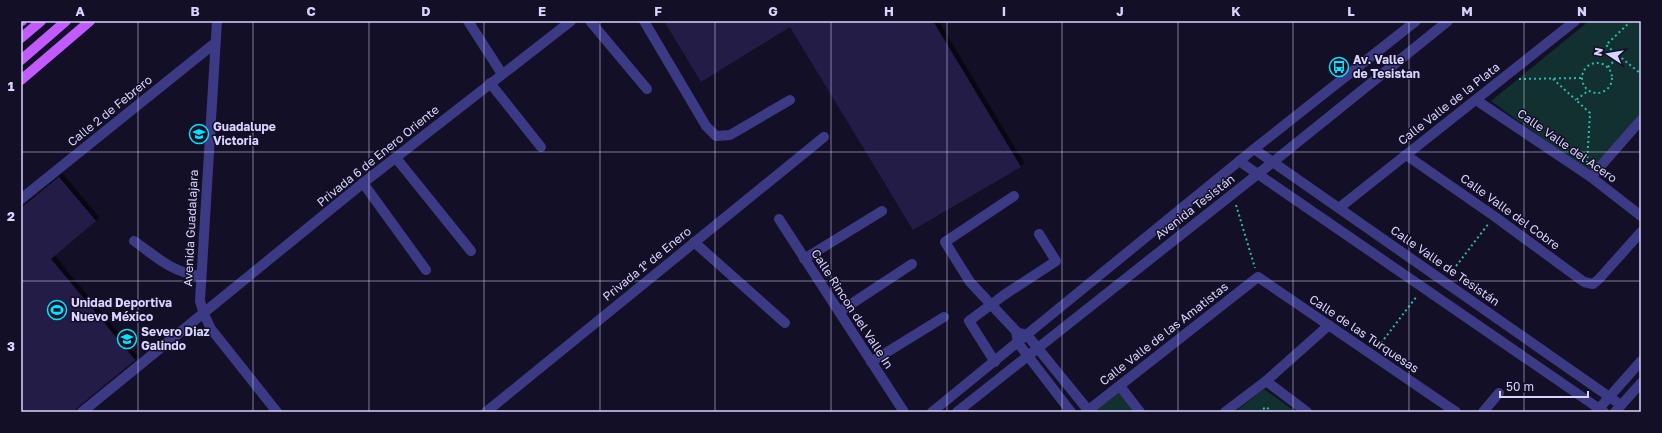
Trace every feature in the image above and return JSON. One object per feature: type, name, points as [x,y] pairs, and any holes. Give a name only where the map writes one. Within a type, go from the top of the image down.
[{"type":"main road","points":[[21,38],[41,21]]},
{"type":"main road","points":[[21,60],[66,21]]},
{"type":"main road","points":[[21,80],[90,21]]},
{"type":"street","name":"Avenida Guadalajara","points":[[217,21],[200,276],[200,301],[211,329],[277,412]]},
{"type":"street","points":[[468,21],[502,74]]},
{"type":"street","name":"Privada 6 de Enero Oriente","points":[[82,412],[363,183],[571,21]]},
{"type":"street","points":[[590,21],[647,89]]},
{"type":"street","points":[[644,21],[706,126],[716,136],[730,136],[790,100]]},
{"type":"street","name":"Avenida Tesistán","points":[[932,412],[1254,149],[1416,21]]},
{"type":"street","name":"Avenida Tesistán","points":[[957,412],[1258,174],[1448,21]]},
{"type":"street","name":"Calle Valle de la Plata","points":[[1339,208],[1575,21]]},
{"type":"street","name":"Calle 2 de Febrero","points":[[21,199],[215,43]]},
{"type":"street","points":[[490,83],[541,147]]},
{"type":"street","name":"Calle Valle del Acero","points":[[1476,100],[1589,176],[1641,216]]},
{"type":"street","points":[[1589,176],[1641,120]]},
{"type":"street","name":"Privada 1° de Enero","points":[[486,412],[824,137]]},
{"type":"street","name":"Calle Valle de Tesistán","points":[[1254,149],[1610,397],[1618,409]]},
{"type":"street","name":"Calle Valle del Cobre","points":[[1406,155],[1494,216],[1584,282],[1593,284],[1599,279],[1641,232]]},
{"type":"street","points":[[396,158],[471,251]]},
{"type":"street","points":[[1239,162],[1424,288],[1600,411],[1641,361]]},
{"type":"street","points":[[363,183],[426,270]]},
{"type":"street","points":[[1014,196],[944,242],[970,282],[1016,332],[1018,343],[1071,412]]},
{"type":"street","points":[[804,259],[882,211]]},
{"type":"street","name":"Calle Rincon del Valle In","points":[[779,219],[904,412]]},
{"type":"street","points":[[995,362],[969,321],[991,304],[1056,261],[1039,234]]},
{"type":"street","points":[[134,241],[174,270],[200,276]]},
{"type":"street","points":[[694,242],[785,323]]},
{"type":"street","points":[[839,312],[912,264]]},
{"type":"street","name":"Calle de las Turquesas","points":[[1258,277],[1456,412]]},
{"type":"street","name":"Calle Valle de las Amatistas","points":[[1087,411],[1258,277]]},
{"type":"street","points":[[872,362],[944,317]]},
{"type":"street","points":[[1225,412],[1266,381],[1329,325]]},
{"type":"street","points":[[1016,332],[1027,335],[1087,411]]},
{"type":"street","points":[[1266,381],[1307,412]]},
{"type":"street","points":[[1618,409],[1641,383]]},
{"type":"street","points":[[1120,386],[1140,412]]},
{"type":"street","points":[[1483,412],[1499,393]]},
{"type":"path","points":[[1631,21],[1606,45],[1641,74]]},
{"type":"path","points":[[1608,67],[1619,56]]},
{"type":"path","points":[[1599,63],[1608,67],[1612,76],[1610,86],[1603,93],[1593,93],[1588,91],[1582,78],[1583,73],[1589,65],[1599,63]]},
{"type":"path","points":[[1552,78],[1590,113],[1589,176]]},
{"type":"path","points":[[1503,79],[1582,78]]},
{"type":"path","points":[[1576,100],[1588,91]]},
{"type":"path","points":[[1232,194],[1258,277]]},
{"type":"path","points":[[1444,281],[1494,216]]},
{"type":"path","points":[[1372,354],[1424,288]]},
{"type":"path","points":[[1259,412],[1266,407]]},
{"type":"path","points":[[1265,412],[1266,407]]},
{"type":"path","points":[[1266,407],[1273,412]]},
{"type":"green space","points":[[1589,21],[1641,21],[1641,114],[1590,173],[1491,101]]},
{"type":"green space","points":[[1264,389],[1296,412],[1235,412]]},
{"type":"green space","points":[[1119,391],[1136,412],[1094,412]]},
{"type":"building","points":[[664,21],[933,21],[1021,167],[913,230],[790,27],[701,82]]},
{"type":"building","name":"Unidad Deportiva Nuevo México","points":[[59,177],[96,221],[51,259],[135,360],[78,407],[74,412],[21,412],[21,208]]},
{"type":"place","name":"Av. Valle de Tesistan","points":[[1339,67]]},
{"type":"place","name":"Guadalupe Victoria","points":[[199,134]]},
{"type":"place","name":"Unidad Deportiva Nuevo México","points":[[57,310]]},
{"type":"place","name":"Severo Diaz Galindo","points":[[127,339]]}]
